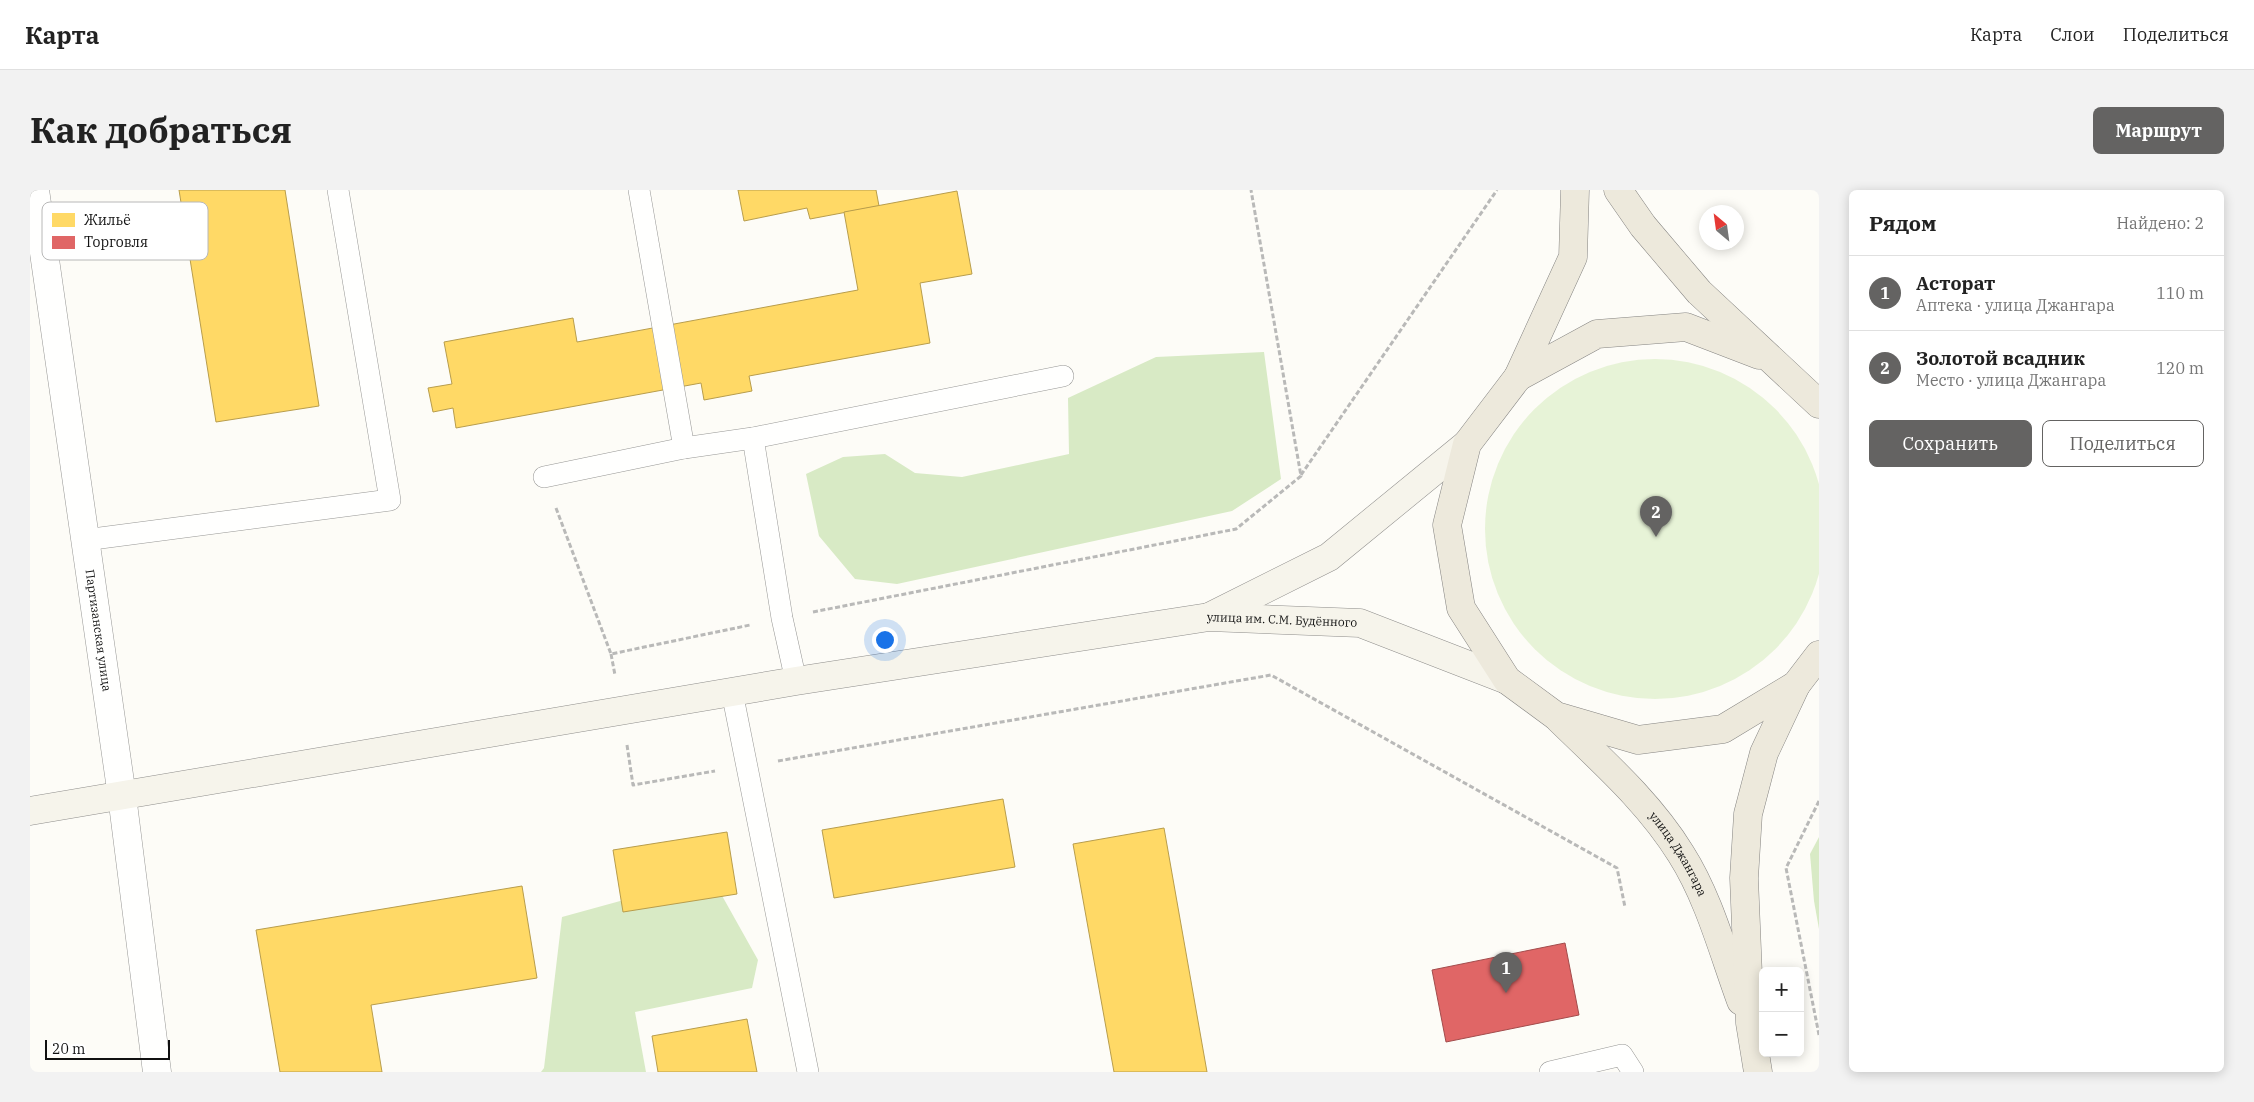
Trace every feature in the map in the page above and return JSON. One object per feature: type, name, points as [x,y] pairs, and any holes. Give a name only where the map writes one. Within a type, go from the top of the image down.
[{"type":"main road","points":[[1575,190],[1573,257],[1518,377],[1467,444],[1447,525],[1461,608],[1507,680],[1556,716],[1638,740],[1723,729],[1796,685],[1819,655]]},
{"type":"main road","points":[[1618,190],[1643,226],[1699,292],[1819,404]]},
{"type":"main road","points":[[1518,377],[1597,334],[1686,327],[1770,358]]},
{"type":"main road","name":"улица им. С.М. Будённого","points":[[1209,617],[1329,558],[1467,444]]},
{"type":"main road","points":[[30,811],[796,681],[1209,617]]},
{"type":"main road","name":"улица им. С.М. Будённого","points":[[1209,617],[1360,623],[1507,680]]},
{"type":"main road","name":"улица Джангара","points":[[1758,1072],[1750,1023],[1744,878],[1748,814],[1764,753],[1796,685]]},
{"type":"main road","name":"улица Джангара","points":[[1556,716],[1648,808],[1681,853],[1699,888],[1750,1023]]},
{"type":"street","name":"Партизанская улица","points":[[35,190],[42,239]]},
{"type":"street","name":"Партизанская улица","points":[[45,260],[122,796],[157,1072]]},
{"type":"lane","points":[[85,540],[390,500],[338,190]]},
{"type":"lane","points":[[640,190],[684,448]]},
{"type":"lane","points":[[544,477],[684,448],[753,438],[1063,376]]},
{"type":"lane","points":[[753,438],[782,618],[796,681]]},
{"type":"lane","points":[[732,692],[808,1072]]},
{"type":"lane","points":[[1550,1072],[1622,1055],[1633,1072]]},
{"type":"path","points":[[1251,190],[1301,476]]},
{"type":"path","points":[[544,477],[611,654],[782,618],[1236,529],[1301,476],[1497,190]]},
{"type":"path","points":[[623,711],[633,786],[1271,675],[1617,868],[1625,907]]},
{"type":"path","points":[[1819,801],[1786,868],[1819,1034]]},
{"type":"green space","points":[[1264,352],[1281,479],[1232,511],[897,584],[855,579],[819,536],[806,474],[843,457],[885,454],[915,473],[962,477],[1069,454],[1068,398],[1156,357]]},
{"type":"green space","points":[[1638,359],[1672,359],[1704,366],[1735,379],[1750,387],[1776,408],[1797,434],[1812,464],[1822,496],[1825,512],[1825,546],[1822,562],[1812,594],[1797,624],[1776,650],[1750,671],[1704,692],[1672,699],[1638,699],[1606,692],[1560,671],[1534,650],[1523,637],[1505,609],[1492,578],[1485,546],[1485,512],[1492,480],[1513,434],[1534,408],[1547,397],[1575,379],[1606,366]]},
{"type":"green space","points":[[1819,837],[1819,929],[1814,901],[1810,854]]},
{"type":"green space","points":[[711,876],[758,960],[752,988],[635,1012],[646,1072],[541,1072],[544,1068],[562,917]]},
{"type":"building: Жильё","points":[[179,190],[285,190],[319,406],[216,422],[190,260],[208,260],[208,202],[181,202]]},
{"type":"building: Жильё","points":[[738,190],[876,190],[879,206],[810,219],[807,208],[744,221]]},
{"type":"building: Жильё","points":[[957,191],[972,274],[920,283],[930,343],[749,376],[752,391],[704,400],[701,383],[456,428],[453,408],[433,412],[428,388],[452,384],[444,342],[573,318],[577,342],[858,290],[844,212]]},
{"type":"building: Жильё","points":[[1003,799],[1015,867],[834,898],[822,830]]},
{"type":"building: Жильё","points":[[1164,828],[1207,1072],[1114,1072],[1073,844]]},
{"type":"building: Жильё","points":[[727,832],[737,894],[623,912],[613,850]]},
{"type":"building: Жильё","points":[[522,886],[537,978],[371,1005],[382,1072],[280,1072],[256,930]]},
{"type":"building: Жильё","points":[[747,1019],[757,1072],[658,1072],[652,1036]]},
{"type":"building: Торговля","points":[[1565,943],[1579,1015],[1446,1042],[1432,970]]},
{"type":"place","name":"Золотой всадник","points":[[1656,537]]},
{"type":"place","name":"Асторат","points":[[1506,993]]}]
